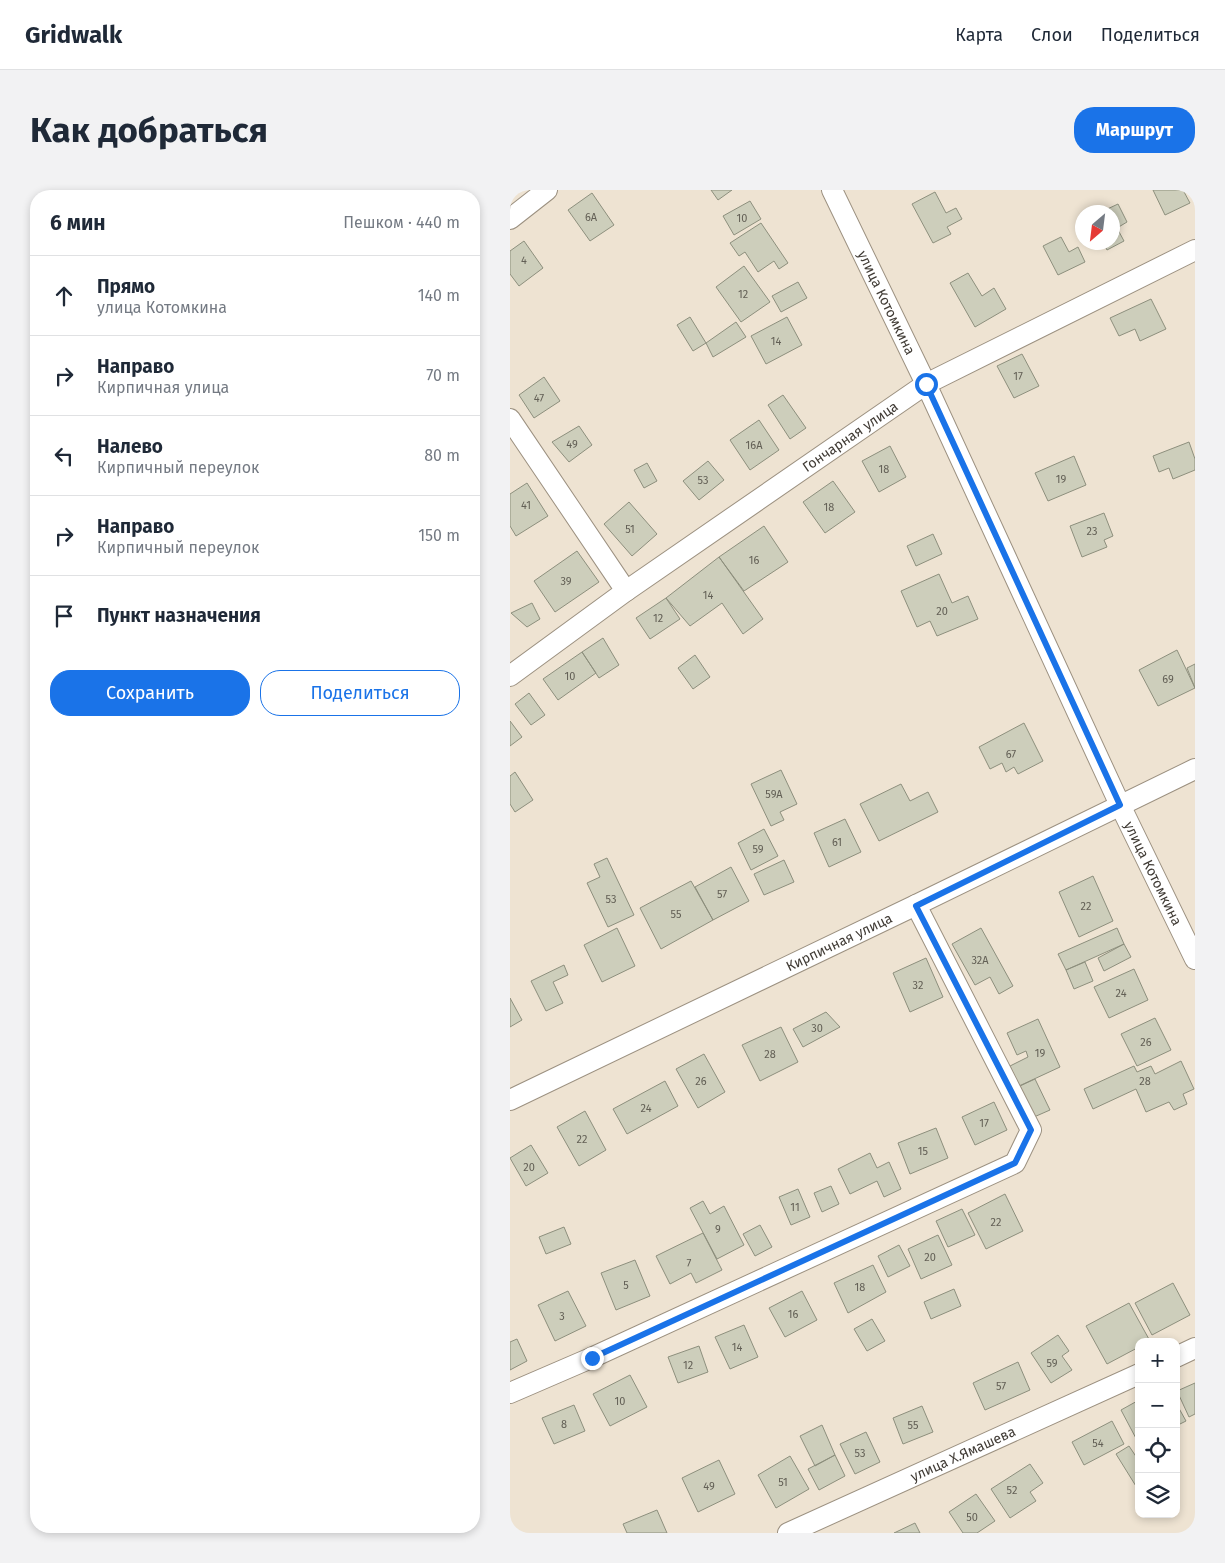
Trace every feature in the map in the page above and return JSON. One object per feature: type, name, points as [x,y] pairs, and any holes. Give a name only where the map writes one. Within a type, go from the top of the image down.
[{"type":"street","points":[[510,220],[547,190]]},
{"type":"street","name":"улица Котомкина","points":[[832,190],[926,384],[1120,805],[1195,959]]},
{"type":"street","name":"Гончарная улица","points":[[510,676],[626,591],[926,384],[1195,250]]},
{"type":"street","points":[[510,419],[626,591]]},
{"type":"street","name":"Кирпичная улица","points":[[510,1100],[916,906],[1195,769]]},
{"type":"street","points":[[510,1394],[1015,1163],[1031,1130],[916,906]]},
{"type":"street","points":[[1180,1355],[1195,1348]]},
{"type":"street","name":"улица Х.Ямашева","points":[[788,1533],[1135,1376]]},
{"type":"building","points":[[711,190],[732,190],[718,200]]},
{"type":"building","points":[[1153,190],[1183,190],[1190,203],[1165,215]]},
{"type":"building","points":[[935,192],[946,213],[956,208],[962,219],[947,227],[951,234],[933,243],[912,204]]},
{"type":"building","points":[[592,193],[614,225],[590,241],[568,210]]},
{"type":"building","points":[[750,201],[761,219],[734,235],[723,216]]},
{"type":"building","points":[[1120,208],[1127,222],[1120,226]]},
{"type":"building","points":[[761,223],[788,263],[779,269],[774,261],[758,272],[745,252],[739,256],[730,243]]},
{"type":"building","points":[[1120,234],[1124,241],[1120,243]]},
{"type":"building","points":[[1061,237],[1069,252],[1075,249],[1079,250],[1085,262],[1058,275],[1043,246]]},
{"type":"building","points":[[524,241],[543,268],[519,286],[510,274],[510,251]]},
{"type":"building","points":[[744,266],[770,302],[741,322],[716,287]]},
{"type":"building","points":[[968,273],[982,296],[994,288],[1006,309],[975,327],[950,283]]},
{"type":"building","points":[[798,282],[807,298],[781,312],[772,296]]},
{"type":"building","points":[[1151,299],[1166,329],[1140,341],[1135,329],[1119,336],[1110,318]]},
{"type":"building","points":[[690,317],[706,343],[693,351],[677,325]]},
{"type":"building","points":[[787,317],[802,345],[766,364],[751,336]]},
{"type":"building","points":[[736,322],[746,337],[713,357],[706,343]]},
{"type":"building","points":[[1022,354],[1039,386],[1014,398],[997,366]]},
{"type":"building","points":[[544,377],[560,401],[534,418],[519,395]]},
{"type":"building","points":[[783,395],[806,428],[790,439],[768,405]]},
{"type":"building","points":[[759,420],[779,450],[750,470],[730,440]]},
{"type":"building","points":[[579,426],[592,445],[569,462],[552,442]]},
{"type":"building","points":[[1189,442],[1195,459],[1195,470],[1173,479],[1169,468],[1159,472],[1153,456]]},
{"type":"building","points":[[890,446],[906,477],[879,492],[862,461]]},
{"type":"building","points":[[1074,456],[1086,485],[1048,501],[1035,473]]},
{"type":"building","points":[[708,461],[724,480],[699,500],[683,481]]},
{"type":"building","points":[[647,463],[657,481],[644,488],[634,470]]},
{"type":"building","points":[[833,481],[855,512],[825,533],[803,502]]},
{"type":"building","points":[[527,483],[548,516],[516,536],[510,526],[510,494]]},
{"type":"building","points":[[629,502],[657,534],[632,556],[604,524]]},
{"type":"building","points":[[1104,513],[1113,536],[1104,540],[1107,547],[1082,557],[1070,526]]},
{"type":"building","points":[[764,526],[788,562],[744,591],[719,557]]},
{"type":"building","points":[[933,534],[942,554],[916,566],[907,546]]},
{"type":"building","points":[[577,551],[599,582],[555,612],[534,581]]},
{"type":"building","points":[[719,557],[763,619],[743,634],[722,603],[690,626],[666,598]]},
{"type":"building","points":[[939,574],[952,603],[968,596],[978,619],[937,636],[930,621],[917,627],[901,591]]},
{"type":"building","points":[[666,598],[680,619],[650,639],[636,618]]},
{"type":"building","points":[[532,603],[540,619],[527,627],[511,613]]},
{"type":"building","points":[[603,638],[619,665],[599,678],[582,652]]},
{"type":"building","points":[[1177,650],[1195,688],[1158,706],[1139,670]]},
{"type":"building","points":[[582,652],[596,673],[558,700],[543,679]]},
{"type":"building","points":[[695,655],[710,677],[693,689],[678,668]]},
{"type":"building","points":[[1195,664],[1195,688],[1187,668]]},
{"type":"building","points":[[529,693],[545,715],[531,725],[515,704]]},
{"type":"building","points":[[510,721],[522,737],[510,746]]},
{"type":"building","points":[[1024,723],[1043,761],[1018,774],[1014,767],[1006,772],[1002,763],[990,769],[979,747]]},
{"type":"building","points":[[781,770],[797,804],[780,812],[784,820],[771,826],[751,784]]},
{"type":"building","points":[[515,772],[533,800],[515,812],[510,804],[510,776]]},
{"type":"building","points":[[901,784],[910,801],[928,792],[938,812],[879,841],[860,804]]},
{"type":"building","points":[[845,819],[861,852],[829,867],[814,833]]},
{"type":"building","points":[[764,829],[778,856],[751,870],[738,843]]},
{"type":"building","points":[[607,858],[634,915],[608,927],[587,883],[600,877],[594,864]]},
{"type":"building","points":[[784,860],[794,882],[764,895],[754,874]]},
{"type":"building","points":[[731,867],[749,901],[713,920],[695,887]]},
{"type":"building","points":[[1093,876],[1113,921],[1079,937],[1059,892]]},
{"type":"building","points":[[691,881],[713,920],[661,949],[640,908]]},
{"type":"building","points":[[617,928],[635,966],[602,982],[584,945]]},
{"type":"building","points":[[981,928],[1013,986],[999,994],[990,977],[975,985],[952,944]]},
{"type":"building","points":[[1117,928],[1124,944],[1066,970],[1058,954]]},
{"type":"building","points":[[1124,944],[1131,957],[1104,971],[1098,958]]},
{"type":"building","points":[[926,958],[943,997],[910,1012],[893,973]]},
{"type":"building","points":[[1085,962],[1093,981],[1074,989],[1066,970]]},
{"type":"building","points":[[564,965],[568,975],[553,982],[563,1003],[546,1011],[531,981]]},
{"type":"building","points":[[1134,969],[1148,1000],[1109,1018],[1094,987]]},
{"type":"building","points":[[510,998],[522,1020],[510,1027]]},
{"type":"building","points":[[826,1012],[840,1027],[803,1047],[793,1029]]},
{"type":"building","points":[[1155,1018],[1171,1050],[1137,1066],[1121,1034]]},
{"type":"building","points":[[1038,1019],[1060,1067],[1019,1086],[1010,1066],[1028,1057],[1026,1051],[1017,1055],[1007,1033]]},
{"type":"building","points":[[781,1027],[798,1062],[760,1081],[742,1045]]},
{"type":"building","points":[[704,1054],[725,1092],[698,1108],[676,1069]]},
{"type":"building","points":[[1181,1061],[1194,1089],[1183,1094],[1187,1104],[1174,1110],[1169,1102],[1146,1112],[1136,1089],[1093,1109],[1084,1089],[1134,1066],[1137,1072],[1151,1066],[1155,1074]]},
{"type":"building","points":[[1035,1079],[1050,1110],[1034,1117],[1020,1086]]},
{"type":"building","points":[[665,1081],[678,1106],[627,1134],[613,1109]]},
{"type":"building","points":[[994,1102],[1007,1130],[975,1145],[962,1117]]},
{"type":"building","points":[[585,1111],[606,1150],[579,1166],[557,1127]]},
{"type":"building","points":[[936,1128],[948,1158],[910,1174],[898,1143]]},
{"type":"building","points":[[531,1145],[548,1173],[526,1186],[510,1158]]},
{"type":"building","points":[[870,1153],[877,1168],[889,1162],[901,1189],[884,1197],[877,1181],[850,1194],[838,1169]]},
{"type":"building","points":[[831,1186],[839,1204],[822,1212],[814,1193]]},
{"type":"building","points":[[798,1189],[810,1217],[791,1225],[779,1197]]},
{"type":"building","points":[[1005,1194],[1023,1231],[986,1249],[968,1213]]},
{"type":"building","points":[[703,1201],[710,1214],[724,1206],[744,1245],[717,1259],[690,1208]]},
{"type":"building","points":[[962,1209],[975,1235],[948,1247],[936,1221]]},
{"type":"building","points":[[760,1225],[772,1247],[755,1256],[743,1234]]},
{"type":"building","points":[[564,1227],[571,1244],[546,1254],[539,1237]]},
{"type":"building","points":[[703,1233],[722,1270],[696,1283],[691,1273],[670,1284],[656,1256]]},
{"type":"building","points":[[938,1235],[952,1265],[921,1279],[908,1249]]},
{"type":"building","points":[[899,1245],[910,1266],[888,1277],[878,1256]]},
{"type":"building","points":[[635,1260],[650,1296],[616,1310],[601,1273]]},
{"type":"building","points":[[873,1265],[886,1292],[848,1313],[834,1283]]},
{"type":"building","points":[[1173,1283],[1190,1315],[1152,1335],[1135,1303]]},
{"type":"building","points":[[954,1289],[961,1306],[931,1319],[924,1302]]},
{"type":"building","points":[[568,1291],[586,1326],[555,1341],[538,1305]]},
{"type":"building","points":[[802,1291],[817,1320],[785,1337],[769,1308]]},
{"type":"building","points":[[1129,1303],[1148,1338],[1135,1338],[1135,1349],[1107,1364],[1086,1326]]},
{"type":"building","points":[[872,1319],[885,1341],[867,1351],[854,1329]]},
{"type":"building","points":[[744,1325],[758,1357],[730,1369],[715,1337]]},
{"type":"building","points":[[1058,1335],[1069,1351],[1062,1356],[1072,1370],[1051,1383],[1031,1353]]},
{"type":"building","points":[[517,1339],[527,1361],[510,1370],[510,1342]]},
{"type":"building","points":[[699,1346],[708,1372],[678,1383],[668,1357]]},
{"type":"building","points":[[1018,1362],[1030,1390],[985,1410],[973,1383]]},
{"type":"building","points":[[630,1375],[647,1407],[610,1426],[593,1394]]},
{"type":"building","points":[[1195,1383],[1195,1414],[1189,1417],[1180,1398],[1180,1390]]},
{"type":"building","points":[[1135,1402],[1135,1436],[1121,1410]]},
{"type":"building","points":[[574,1405],[585,1431],[554,1444],[542,1418]]},
{"type":"building","points":[[922,1406],[933,1432],[903,1444],[893,1418]]},
{"type":"building","points":[[1180,1410],[1186,1421],[1180,1424]]},
{"type":"building","points":[[1112,1421],[1124,1444],[1084,1465],[1072,1442]]},
{"type":"building","points":[[822,1425],[835,1455],[815,1466],[800,1436]]},
{"type":"building","points":[[866,1432],[880,1462],[855,1474],[840,1444]]},
{"type":"building","points":[[1129,1446],[1135,1455],[1135,1485],[1116,1454]]},
{"type":"building","points":[[835,1455],[845,1476],[819,1490],[808,1469]]},
{"type":"building","points":[[790,1456],[809,1489],[776,1508],[758,1475]]},
{"type":"building","points":[[719,1460],[735,1494],[698,1512],[682,1478]]},
{"type":"building","points":[[1030,1464],[1043,1483],[1030,1492],[1036,1501],[1010,1518],[991,1489]]},
{"type":"building","points":[[976,1494],[995,1521],[977,1533],[963,1533],[949,1512]]},
{"type":"building","points":[[657,1510],[667,1533],[627,1533],[623,1524]]},
{"type":"building","points":[[915,1523],[920,1533],[894,1533]]},
{"type":"route","points":[[592,1358],[1015,1163],[1031,1130],[916,906],[1120,805],[926,384]]}]
